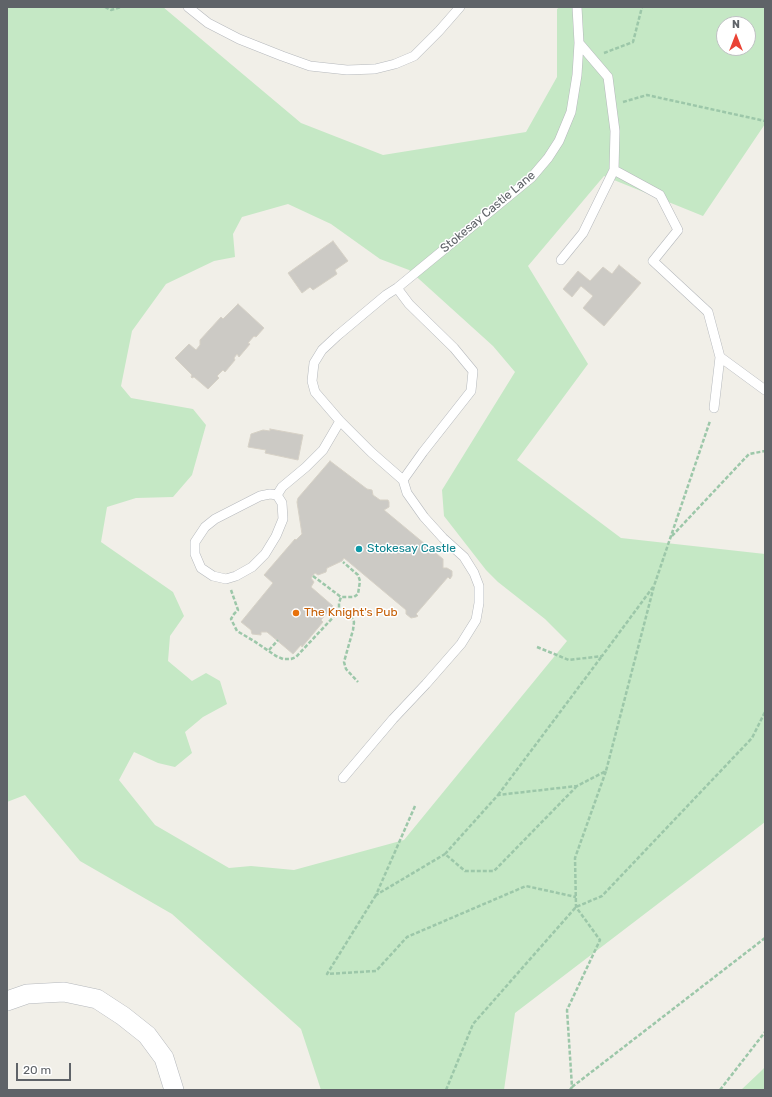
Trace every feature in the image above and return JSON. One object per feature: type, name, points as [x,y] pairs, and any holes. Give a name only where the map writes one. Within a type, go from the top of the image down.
[{"type":"street","points":[[7,1001],[27,994],[64,992],[97,999],[123,1016],[147,1035],[164,1058],[174,1090]]},
{"type":"lane","points":[[188,7],[208,23],[239,39],[310,66],[347,70],[375,69],[395,64],[414,56],[440,31],[460,7]]},
{"type":"lane","name":"Stokesay Castle Lane","points":[[403,480],[371,452],[340,421],[315,392],[312,381],[314,363],[322,350],[337,336],[531,178],[548,158],[559,141],[571,112],[580,43],[577,7]]},
{"type":"lane","points":[[561,260],[583,232],[614,170],[615,131],[613,105],[608,77],[580,43]]},
{"type":"lane","points":[[614,170],[660,194],[678,230],[652,261],[708,312],[720,357],[714,408]]},
{"type":"lane","points":[[343,778],[388,725],[461,644],[476,620],[478,609],[479,586],[474,573],[464,557],[443,538],[424,517],[407,493],[403,480],[471,391],[473,370],[454,348],[410,304],[397,288]]},
{"type":"lane","points":[[720,357],[765,390]]},
{"type":"lane","points":[[277,495],[282,487],[306,468],[323,450],[340,421]]},
{"type":"lane","points":[[270,494],[277,495],[282,503],[283,519],[276,536],[264,554],[252,567],[236,576],[226,579],[213,576],[201,568],[194,554],[195,542],[205,527],[215,519],[260,496],[270,494]]},
{"type":"path","points":[[105,7],[111,10],[121,7]]},
{"type":"path","points":[[592,57],[633,42],[642,7]]},
{"type":"path","points":[[613,105],[647,95],[765,121]]},
{"type":"path","points":[[572,1087],[567,1010],[600,940],[576,907],[575,858],[606,771],[654,586],[714,408]]},
{"type":"path","points":[[670,538],[749,454],[765,451]]},
{"type":"path","points":[[313,576],[341,597],[354,597],[358,594],[360,581],[358,575],[343,562]]},
{"type":"path","points":[[226,579],[238,610],[231,620],[237,631],[283,659],[291,659],[296,657],[338,611],[338,603],[341,597]]},
{"type":"path","points":[[376,895],[445,854],[498,796],[654,586]]},
{"type":"path","points":[[338,611],[352,618],[354,622],[344,662],[346,669],[358,682]]},
{"type":"path","points":[[269,650],[278,640]]},
{"type":"path","points":[[537,647],[569,660],[602,656]]},
{"type":"path","points":[[446,1090],[473,1024],[576,907],[602,896],[752,738],[765,712]]},
{"type":"path","points":[[445,854],[465,871],[494,871],[577,786],[606,771]]},
{"type":"path","points":[[498,796],[577,786]]},
{"type":"path","points":[[415,806],[376,895],[327,974],[376,971],[407,938],[526,886],[576,897]]},
{"type":"path","points":[[570,1090],[765,938]]},
{"type":"path","points":[[720,1090],[765,1032]]},
{"type":"green space","points":[[7,7],[163,7],[301,123],[383,155],[526,132],[557,77],[557,9],[560,7],[765,7],[765,124],[703,216],[604,176],[528,266],[588,364],[517,460],[621,538],[765,554],[765,822],[515,1013],[504,1090],[321,1090],[301,1029],[172,914],[80,861],[25,795],[7,802]],"holes":[[[288,204],[331,224],[380,259],[409,270],[493,346],[515,372],[442,490],[444,516],[486,570],[498,582],[545,619],[567,641],[404,840],[294,870],[251,866],[229,868],[155,825],[119,780],[134,752],[158,763],[175,767],[192,753],[185,732],[203,717],[227,704],[220,681],[206,673],[192,681],[168,661],[170,636],[184,616],[173,592],[101,542],[107,507],[136,498],[173,497],[192,475],[206,425],[193,409],[131,398],[121,386],[132,331],[166,284],[214,261],[235,257],[233,234],[242,217]]]},
{"type":"green space","points":[[765,1067],[765,1090],[741,1090],[759,1073]]},
{"type":"building","points":[[333,241],[348,261],[335,270],[337,274],[313,290],[310,287],[302,293],[288,273]]},
{"type":"building","points":[[619,265],[641,283],[604,326],[583,308],[593,296],[581,286],[572,297],[563,289],[578,271],[590,281],[603,267],[612,274]]},
{"type":"building","points":[[238,304],[264,328],[256,337],[254,336],[248,343],[250,344],[239,357],[237,354],[234,358],[235,360],[225,372],[223,370],[217,376],[219,378],[208,389],[194,377],[192,378],[192,375],[175,358],[189,344],[196,350],[200,345],[200,340],[221,317],[223,319]]},
{"type":"building","points":[[270,429],[303,435],[298,460],[265,453],[266,450],[248,447],[251,434],[263,430],[270,431]]},
{"type":"building","name":"Stokesay Castle","points":[[330,461],[367,489],[372,490],[373,495],[380,500],[388,500],[389,507],[384,510],[443,559],[443,568],[447,568],[452,571],[452,576],[450,579],[448,577],[416,614],[418,616],[411,618],[406,614],[406,610],[344,558],[342,561],[327,568],[326,572],[318,575],[315,573],[311,578],[314,582],[311,587],[333,606],[321,620],[323,622],[302,647],[301,645],[293,654],[267,632],[261,632],[261,635],[252,634],[251,630],[241,622],[273,583],[264,575],[295,539],[296,540],[302,534],[297,502],[298,498]]},
{"type":"place","name":"Stokesay Castle","points":[[359,549]]},
{"type":"place","name":"The Knight's Pub","points":[[296,613]]}]
